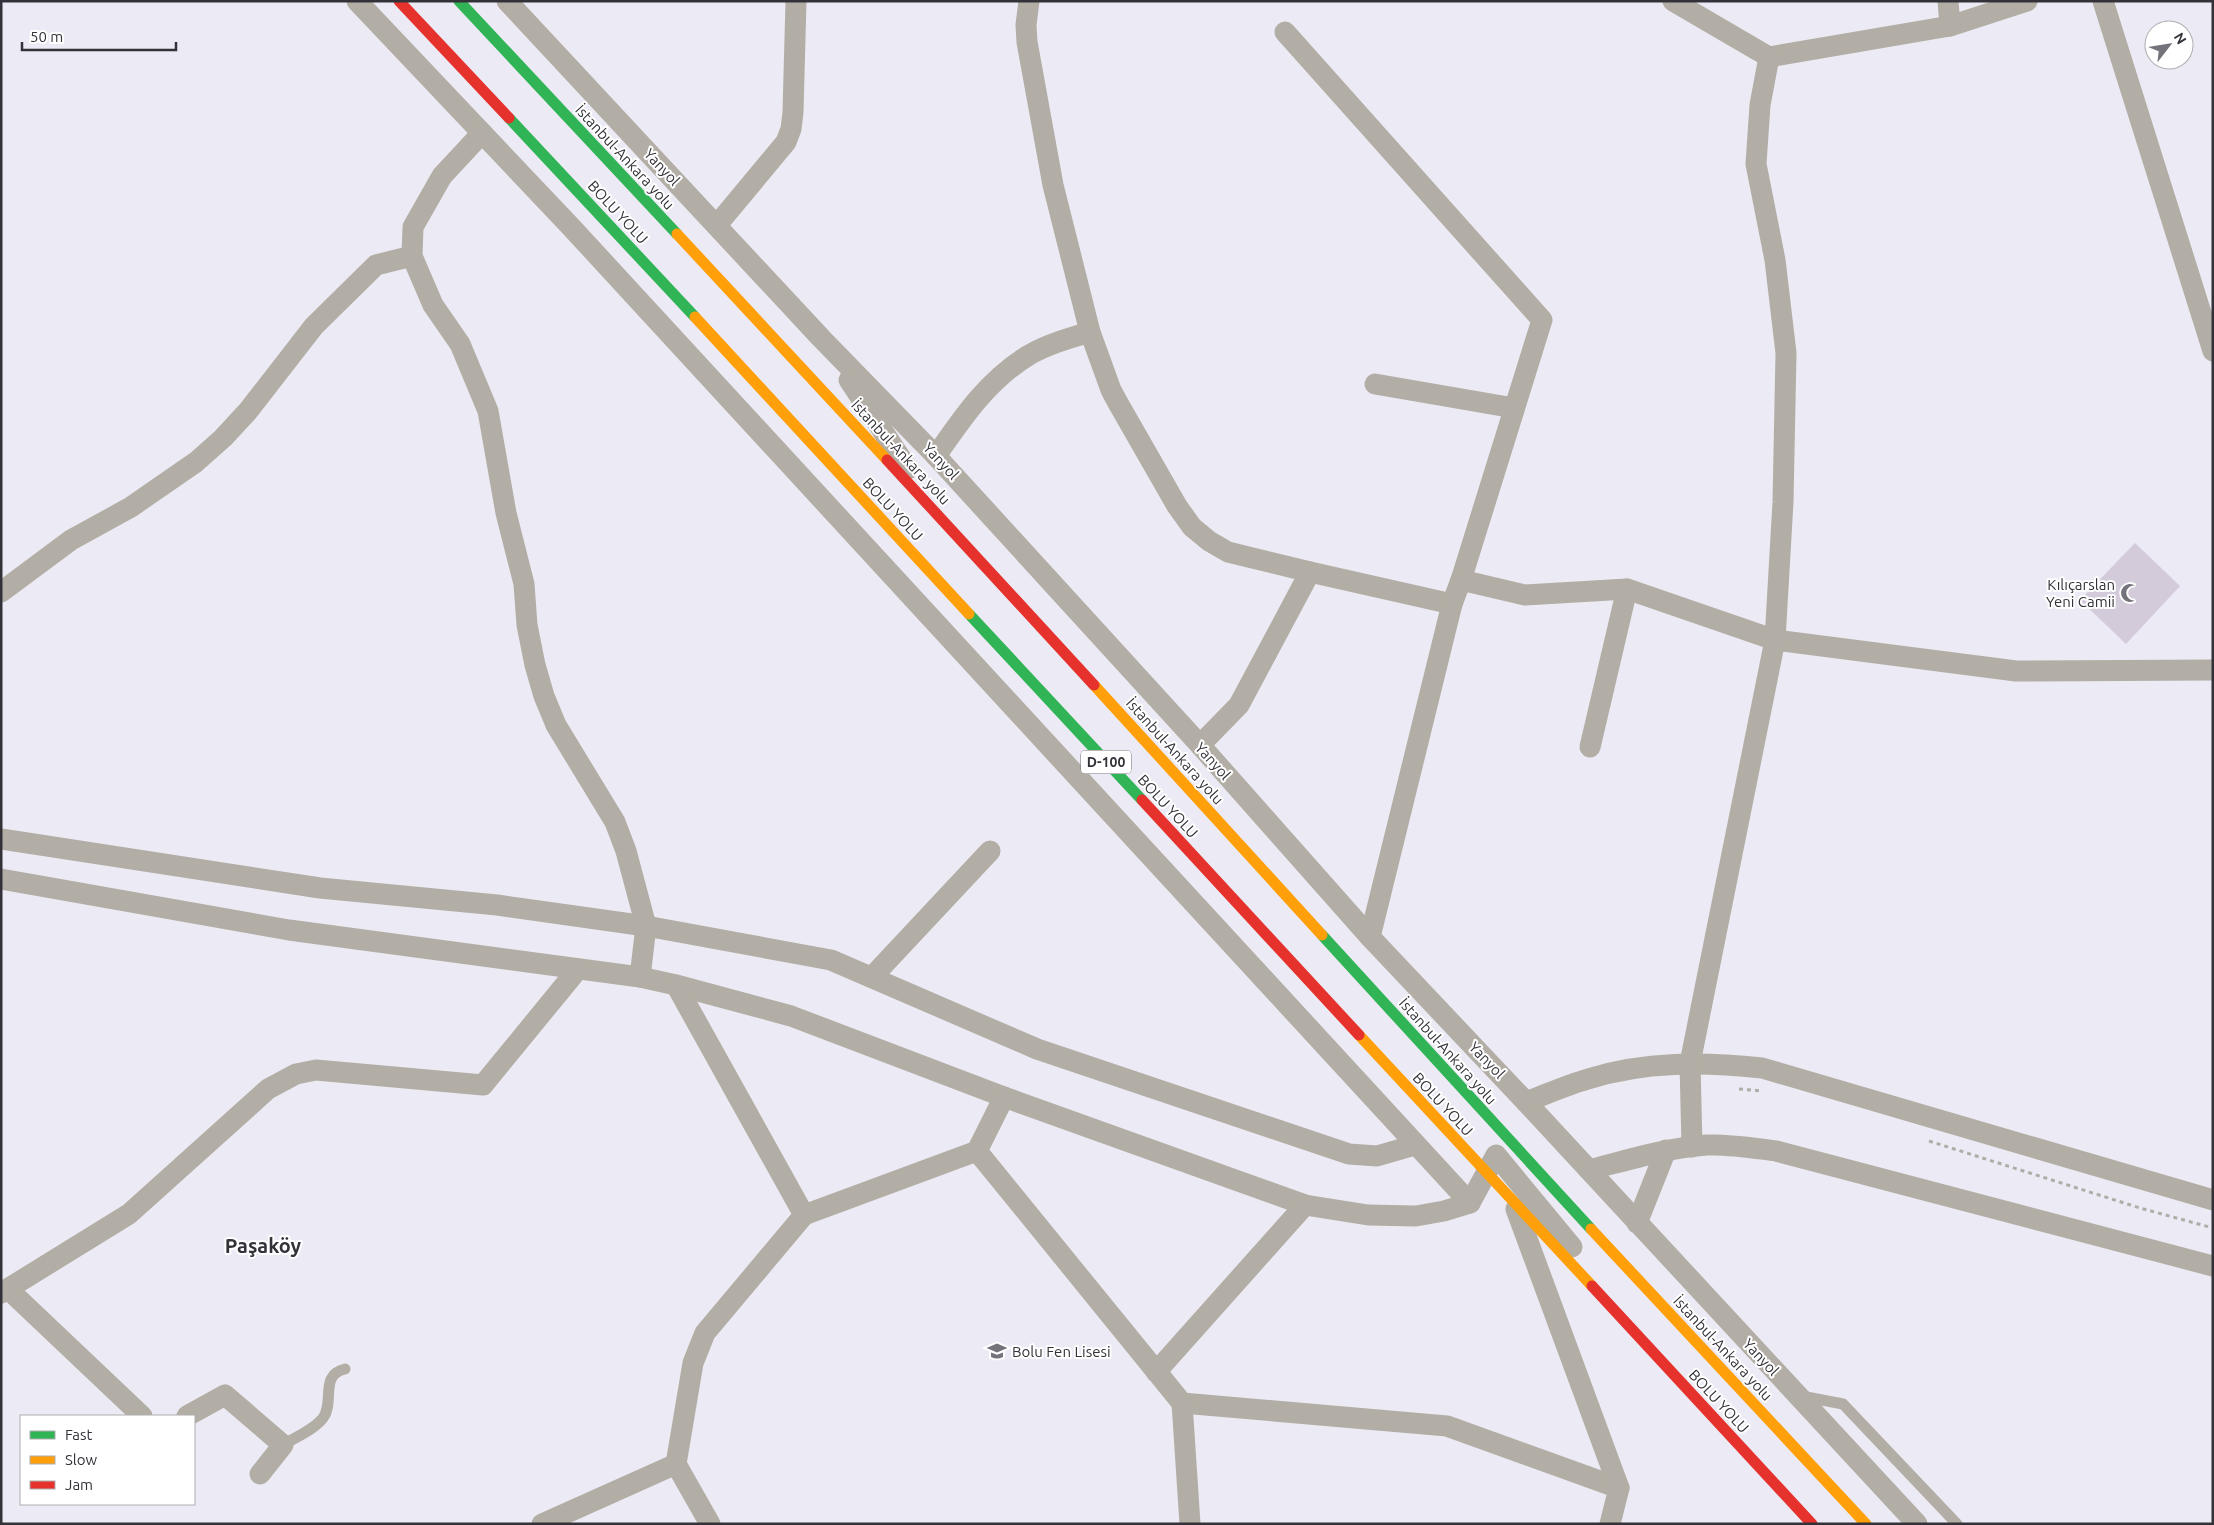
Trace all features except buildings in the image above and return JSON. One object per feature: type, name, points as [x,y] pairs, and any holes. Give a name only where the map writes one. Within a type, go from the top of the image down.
[{"type":"highway","name":"BOLU YOLU","points":[[399,1],[593,207],[1812,1524]]},
{"type":"highway","name":"İstanbul-Ankara yolu","points":[[459,1],[937,513],[1504,1135],[1866,1524]]},
{"type":"street","points":[[358,1],[572,228],[1470,1203]]},
{"type":"street","name":"Yanyol","points":[[506,1],[821,338],[936,456],[1200,745],[1370,937],[1526,1102],[1917,1524]]},
{"type":"street","points":[[717,225],[786,142],[791,129],[796,1]]},
{"type":"street","points":[[1029,1],[1026,25],[1027,42],[1053,185],[1090,332],[1111,390],[1177,506],[1192,526],[1209,541],[1228,552],[1452,604]]},
{"type":"street","points":[[1673,1],[1768,57],[1950,26],[2027,1]]},
{"type":"street","points":[[1948,1],[1950,26]]},
{"type":"street","points":[[2103,1],[2206,307],[2213,351]]},
{"type":"street","points":[[1285,32],[1542,320],[1462,580],[1452,604],[1370,937]]},
{"type":"street","points":[[1692,1147],[1690,1063],[1775,640],[1783,502],[1786,353],[1775,260],[1756,164],[1760,105],[1768,57]]},
{"type":"street","points":[[482,133],[442,176],[413,227],[412,256],[433,304],[460,344],[488,411],[506,513],[524,584],[527,625],[535,665],[544,696],[556,725],[615,822],[626,851],[646,926],[640,977]]},
{"type":"street","points":[[572,228],[593,207]]},
{"type":"street","points":[[1,592],[72,540],[131,507],[196,462],[223,438],[248,411],[314,326],[376,265],[412,256]]},
{"type":"street","points":[[936,456],[991,383],[1030,355],[1048,346],[1090,332]]},
{"type":"street","points":[[821,338],[937,513]]},
{"type":"street","points":[[1375,384],[1514,408]]},
{"type":"street","points":[[1200,745],[1239,705],[1310,572]]},
{"type":"street","points":[[1462,580],[1525,596],[1627,589],[1775,640],[2016,671],[2213,670]]},
{"type":"street","points":[[1590,747],[1627,589]]},
{"type":"street","points":[[1,839],[320,888],[497,905],[646,926],[830,960],[1036,1049],[1349,1154],[1377,1156],[1415,1144]]},
{"type":"street","points":[[872,977],[990,851]]},
{"type":"street","points":[[1,878],[289,930],[640,977],[676,984],[791,1016],[1004,1097],[1306,1204],[1368,1215],[1416,1216],[1444,1211],[1470,1203],[1496,1155]]},
{"type":"street","points":[[141,1415],[4,1291],[130,1214],[268,1089],[296,1074],[316,1070],[483,1085],[578,969]]},
{"type":"street","points":[[676,984],[804,1215]]},
{"type":"street","points":[[1526,1102],[1588,1078],[1644,1066],[1690,1063],[1762,1068],[2213,1200]]},
{"type":"street","points":[[710,1524],[676,1464],[693,1363],[705,1333],[804,1215],[977,1151],[1004,1097]]},
{"type":"street","points":[[1589,1170],[1666,1150],[1708,1145],[1740,1146],[1776,1151],[2213,1266]]},
{"type":"street","points":[[1637,1223],[1666,1150]]},
{"type":"street","points":[[977,1151],[1182,1403],[1190,1524]]},
{"type":"street","points":[[1496,1155],[1619,1488],[1610,1524]]},
{"type":"street","points":[[1496,1155],[1803,1524]]},
{"type":"street","points":[[1156,1372],[1306,1204]]},
{"type":"street","points":[[189,1415],[225,1395],[283,1445],[260,1474]]},
{"type":"street","points":[[1182,1403],[1447,1426],[1619,1488]]},
{"type":"street","points":[[542,1524],[676,1464]]},
{"type":"lane","points":[[283,1445],[324,1418],[328,1406],[331,1378],[335,1373],[345,1369]]},
{"type":"lane","points":[[1797,1396],[1843,1404],[1957,1524]]},
{"type":"path","points":[[1734,1088],[1764,1092]]},
{"type":"path","points":[[1921,1138],[2140,1208],[2213,1228]]},
{"type":"traffic: fast","points":[[459,1],[677,234]]},
{"type":"traffic: fast","points":[[509,118],[695,317]]},
{"type":"traffic: fast","points":[[969,614],[1142,800]]},
{"type":"traffic: fast","points":[[1322,935],[1591,1229]]},
{"type":"traffic: slow","points":[[677,234],[887,460]]},
{"type":"traffic: slow","points":[[695,317],[969,614]]},
{"type":"traffic: slow","points":[[1094,685],[1322,935]]},
{"type":"traffic: slow","points":[[1359,1035],[1592,1286]]},
{"type":"traffic: slow","points":[[1591,1229],[1866,1524]]},
{"type":"traffic: jam","points":[[399,1],[509,118]]},
{"type":"traffic: jam","points":[[887,460],[1094,685]]},
{"type":"traffic: jam","points":[[1142,800],[1359,1035]]},
{"type":"traffic: jam","points":[[1592,1286],[1812,1524]]},
{"type":"place","name":"Kılıçarslan Yeni Camii","points":[[2130,593]]},
{"type":"place","name":"Bolu Fen Lisesi","points":[[997,1351]]},
{"type":"district","name":"Paşaköy","points":[[263,1245]]}]
